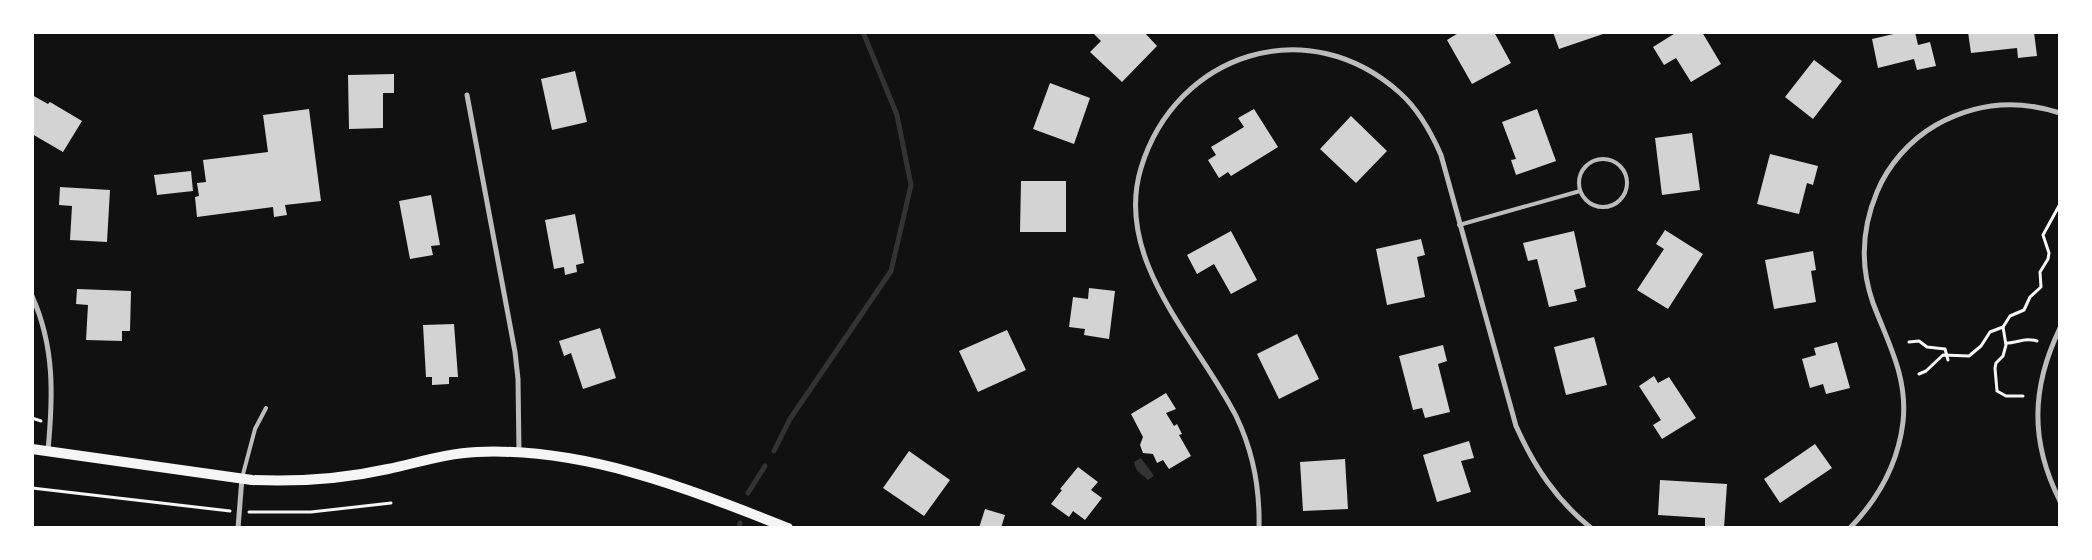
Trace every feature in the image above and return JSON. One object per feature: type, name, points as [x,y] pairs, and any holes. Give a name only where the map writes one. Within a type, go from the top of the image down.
[{"type":"main road","points":[[32,449],[284,482],[321,480],[388,469],[444,456],[477,452],[519,453],[590,461],[711,498],[788,528]]},
{"type":"street","points":[[1259,528],[1256,478],[1249,448],[1236,418],[1163,298],[1151,274],[1142,249],[1137,222],[1138,187],[1148,146],[1174,104],[1193,86],[1234,60],[1259,53],[1286,50],[1312,51],[1360,65],[1382,78],[1401,94],[1417,112],[1431,133],[1441,155],[1516,426],[1528,454],[1545,480],[1564,504],[1591,528]]},
{"type":"street","points":[[467,95],[515,352],[518,380],[519,453]]},
{"type":"street","points":[[1850,528],[1877,496],[1890,471],[1899,446],[1903,421],[1904,396],[1899,369],[1866,279],[1865,231],[1870,207],[1880,184],[1894,162],[1908,146],[1928,130],[1955,116],[1997,105],[2022,105],[2060,113]]},
{"type":"street","points":[[32,296],[48,341],[52,372],[48,450]]},
{"type":"street","points":[[2060,328],[2049,350],[2041,375],[2037,429],[2041,455],[2049,480],[2060,501]]},
{"type":"street","points":[[238,528],[242,478]]},
{"type":"lane","points":[[1595,160],[1613,161],[1620,166],[1626,175],[1627,185],[1624,194],[1611,206],[1601,207],[1592,205],[1584,199],[1580,191],[1580,173],[1586,165],[1595,160]]},
{"type":"lane","points":[[1459,225],[1580,191]]},
{"type":"lane","points":[[242,478],[255,429],[266,408]]},
{"type":"path","points":[[1919,374],[1926,371],[1937,358],[1948,355],[1963,358],[1969,356],[1981,346],[1990,332],[2003,327],[2010,316],[2024,310],[2030,297],[2041,288],[2040,272],[2048,259],[2049,253],[2043,234],[2060,204]]},
{"type":"path","points":[[2003,327],[2006,344],[2003,356],[1996,363],[1995,368],[1997,391],[2006,396],[2023,396]]},
{"type":"path","points":[[2006,344],[2014,344],[2027,338],[2038,341]]},
{"type":"path","points":[[1909,342],[1919,341],[1927,347],[1944,348],[1948,355],[1948,360]]},
{"type":"path","points":[[32,488],[81,492],[204,510],[239,512],[286,513],[391,503]]},
{"type":"shaded area","points":[[1141,458],[1154,476],[1148,480],[1137,471],[1135,466],[1134,462]]},
{"type":"building","points":[[1092,32],[1144,32],[1157,46],[1122,82],[1090,52],[1101,41]]},
{"type":"building","points":[[1460,32],[1494,32],[1511,63],[1472,84],[1447,40]]},
{"type":"building","points":[[1553,32],[1606,32],[1606,33],[1559,49]]},
{"type":"building","points":[[1677,32],[1702,32],[1721,64],[1691,82],[1676,58],[1664,65],[1653,47]]},
{"type":"building","points":[[1902,32],[1915,32],[1918,45],[1930,42],[1936,66],[1917,70],[1914,59],[1878,68],[1872,39]]},
{"type":"building","points":[[1968,32],[2034,32],[2037,56],[2018,58],[2017,48],[1971,53]]},
{"type":"building","points":[[1814,60],[1842,81],[1813,119],[1785,97]]},
{"type":"building","points":[[575,71],[587,122],[552,130],[541,79]]},
{"type":"building","points":[[394,74],[394,93],[383,93],[383,128],[349,129],[348,75]]},
{"type":"building","points":[[1050,83],[1090,98],[1074,144],[1033,129]]},
{"type":"building","points":[[32,95],[48,104],[50,102],[82,121],[63,152],[32,134]]},
{"type":"building","points":[[309,109],[321,201],[285,205],[287,215],[274,217],[273,207],[197,217],[195,197],[199,196],[197,183],[206,182],[203,160],[268,152],[263,115]]},
{"type":"building","points":[[1254,109],[1278,147],[1231,176],[1228,172],[1219,178],[1208,160],[1216,155],[1211,147],[1244,127],[1238,118]]},
{"type":"building","points":[[1537,109],[1556,161],[1516,175],[1511,160],[1516,159],[1502,122]]},
{"type":"building","points":[[1351,116],[1387,151],[1356,183],[1320,149]]},
{"type":"building","points":[[1692,133],[1700,190],[1662,195],[1655,138]]},
{"type":"building","points":[[1770,154],[1818,166],[1813,185],[1807,183],[1799,214],[1757,204]]},
{"type":"building","points":[[191,171],[193,191],[157,195],[154,175]]},
{"type":"building","points":[[1021,181],[1066,181],[1066,232],[1020,232]]},
{"type":"building","points":[[60,187],[110,190],[107,242],[70,240],[72,206],[59,205]]},
{"type":"building","points":[[431,195],[440,245],[431,246],[433,255],[410,259],[399,201]]},
{"type":"building","points":[[575,214],[584,263],[576,265],[577,272],[565,275],[564,267],[554,269],[545,220]]},
{"type":"building","points":[[1665,230],[1703,254],[1668,309],[1637,290],[1664,249],[1656,244]]},
{"type":"building","points":[[1231,231],[1257,280],[1231,294],[1214,264],[1197,274],[1187,255]]},
{"type":"building","points":[[1574,231],[1586,287],[1574,290],[1577,301],[1549,307],[1537,259],[1528,261],[1523,243]]},
{"type":"building","points":[[1421,239],[1425,255],[1417,257],[1425,297],[1387,305],[1376,249]]},
{"type":"building","points":[[1813,251],[1816,270],[1811,271],[1816,302],[1774,309],[1765,260]]},
{"type":"building","points":[[1089,288],[1115,291],[1109,339],[1084,335],[1085,329],[1069,327],[1073,297],[1088,299]]},
{"type":"building","points":[[77,289],[131,291],[130,331],[122,331],[122,341],[86,340],[88,305],[76,304]]},
{"type":"building","points":[[454,324],[458,377],[449,377],[449,384],[432,385],[432,377],[426,377],[423,325]]},
{"type":"building","points":[[600,328],[616,378],[583,389],[571,353],[564,356],[559,341]]},
{"type":"building","points":[[1007,330],[1026,370],[978,392],[959,351]]},
{"type":"building","points":[[1297,334],[1319,379],[1279,399],[1257,354]]},
{"type":"building","points":[[1594,337],[1607,385],[1566,395],[1554,347]]},
{"type":"building","points":[[1837,342],[1850,388],[1826,394],[1823,384],[1810,388],[1802,359],[1816,355],[1814,348]]},
{"type":"building","points":[[1443,345],[1447,361],[1438,364],[1450,412],[1425,418],[1422,408],[1413,410],[1399,356]]},
{"type":"building","points":[[1654,376],[1658,383],[1669,377],[1696,418],[1662,439],[1653,425],[1661,420],[1639,386]]},
{"type":"building","points":[[1166,393],[1176,409],[1166,413],[1174,426],[1177,424],[1182,434],[1179,435],[1191,456],[1169,469],[1163,460],[1157,463],[1153,454],[1143,453],[1140,445],[1143,437],[1131,414]]},
{"type":"building","points":[[1469,441],[1474,458],[1461,461],[1471,492],[1437,502],[1423,455]]},
{"type":"building","points":[[1815,444],[1832,468],[1780,503],[1764,479]]},
{"type":"building","points":[[909,451],[950,480],[924,516],[883,488]]},
{"type":"building","points":[[1345,459],[1348,509],[1303,511],[1300,462]]},
{"type":"building","points":[[1078,467],[1098,482],[1091,490],[1102,498],[1085,520],[1073,511],[1069,517],[1051,504],[1062,490],[1060,489]]},
{"type":"building","points":[[1660,480],[1727,484],[1724,528],[1705,528],[1705,518],[1658,515]]},
{"type":"building","points":[[985,509],[1005,515],[1001,528],[979,528]]},
{"type":"waterway","points":[[774,451],[790,419],[891,271],[911,185],[897,115],[863,32]]},
{"type":"waterway","points":[[748,493],[765,466]]},
{"type":"waterway","points":[[739,528],[740,523]]}]
